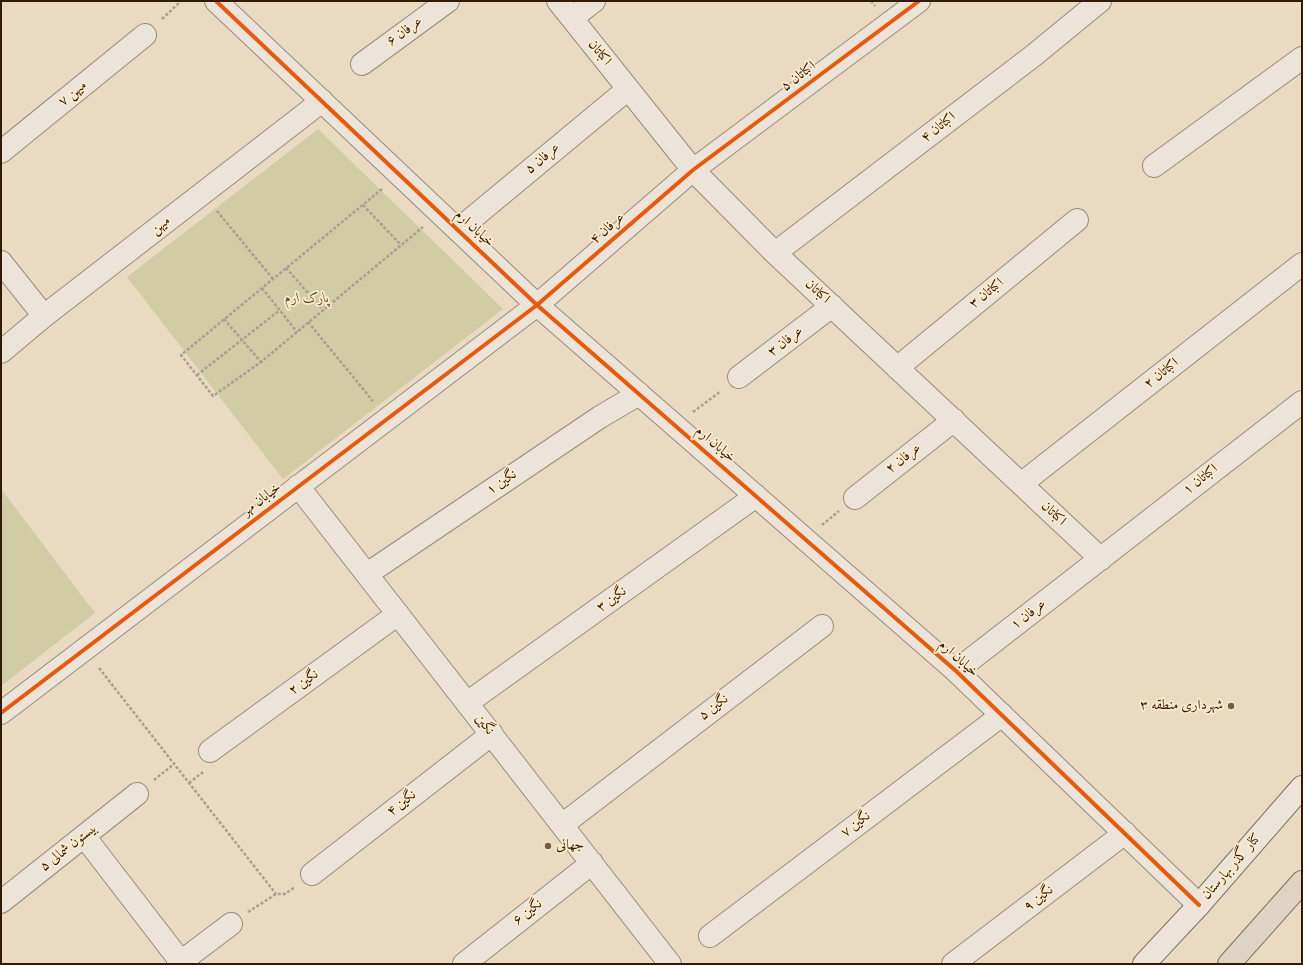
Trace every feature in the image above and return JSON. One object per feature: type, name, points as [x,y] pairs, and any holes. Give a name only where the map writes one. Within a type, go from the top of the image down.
[{"type":"main road","points":[[1229,964],[1302,882]]},
{"type":"street","name":"خیابان ارم","points":[[216,1],[537,305],[956,671],[1199,905]]},
{"type":"street","name":"عرفان ۶","points":[[362,64],[448,1]]},
{"type":"street","name":"اکباتان","points":[[558,1],[693,170],[776,253],[1101,559]]},
{"type":"street","points":[[572,18],[594,1]]},
{"type":"street","name":"اکباتان ۵","points":[[693,170],[919,1]]},
{"type":"street","name":"اکباتان ۴","points":[[776,253],[1033,56],[1100,1]]},
{"type":"street","name":"میهن ۷","points":[[1,152],[145,35]]},
{"type":"street","points":[[1154,166],[1302,58]]},
{"type":"street","name":"عرفان ۵","points":[[458,230],[628,89]]},
{"type":"street","name":"میهن","points":[[1,352],[44,316],[322,101]]},
{"type":"street","name":"عرفان ۴","points":[[537,305],[693,170]]},
{"type":"street","name":"اکباتان ۳","points":[[897,368],[1077,220]]},
{"type":"street","points":[[1,262],[44,316]]},
{"type":"street","name":"اکباتان ۲","points":[[1021,484],[1302,264]]},
{"type":"street","name":"خیابان مهر","points":[[1,712],[537,305]]},
{"type":"street","name":"عرفان ۳","points":[[739,377],[832,306]]},
{"type":"street","name":"نگین ۱","points":[[367,574],[600,417],[639,394]]},
{"type":"street","name":"اکباتان ۱","points":[[1101,559],[1302,402]]},
{"type":"street","name":"عرفان ۲","points":[[855,498],[954,420]]},
{"type":"street","name":"نگین","points":[[298,486],[670,964]]},
{"type":"street","name":"نگین ۳","points":[[468,704],[756,496]]},
{"type":"street","name":"عرفان ۱","points":[[956,671],[1101,559]]},
{"type":"street","name":"نگین ۲","points":[[210,751],[398,614]]},
{"type":"street","name":"نگین ۵","points":[[562,825],[822,626]]},
{"type":"street","name":"نگین ۷","points":[[710,936],[1002,715]]},
{"type":"street","name":"نگین ۴","points":[[312,874],[492,734]]},
{"type":"street","name":"کنار گذر بهارستان","points":[[1144,964],[1199,905],[1302,787]]},
{"type":"street","name":"بیستون شمالی ۵","points":[[1,902],[137,794]]},
{"type":"street","name":"نگین ۹","points":[[953,964],[1125,833]]},
{"type":"street","points":[[84,836],[179,963],[231,924]]},
{"type":"street","name":"نگین ۶","points":[[464,964],[592,863]]},
{"type":"path","points":[[145,35],[182,1]]},
{"type":"path","points":[[400,175],[181,355],[213,396],[261,362],[440,212]]},
{"type":"path","points":[[203,193],[273,279]]},
{"type":"path","points":[[363,205],[401,245]]},
{"type":"path","points":[[286,268],[323,310]]},
{"type":"path","points":[[262,288],[297,332]]},
{"type":"path","points":[[197,375],[280,310]]},
{"type":"path","points":[[224,319],[261,362]]},
{"type":"path","points":[[308,322],[387,419]]},
{"type":"path","points":[[675,425],[739,377]]},
{"type":"path","points":[[805,539],[855,498]]},
{"type":"path","points":[[84,649],[276,894]]},
{"type":"path","points":[[231,924],[276,894],[285,894],[312,874]]},
{"type":"green space","name":"پارک ارم","points":[[318,129],[503,309],[283,479],[127,277]]},
{"type":"green space","points":[[1,489],[95,613],[1,686]]},
{"type":"cycle path","points":[[216,1],[537,305],[956,671],[1199,905]]},
{"type":"cycle path","points":[[1,713],[537,305],[693,170],[919,1]]},
{"type":"place","name":"شهرداری منطقه ۳","points":[[1231,706]]},
{"type":"place","name":"جهانی","points":[[548,846]]}]
